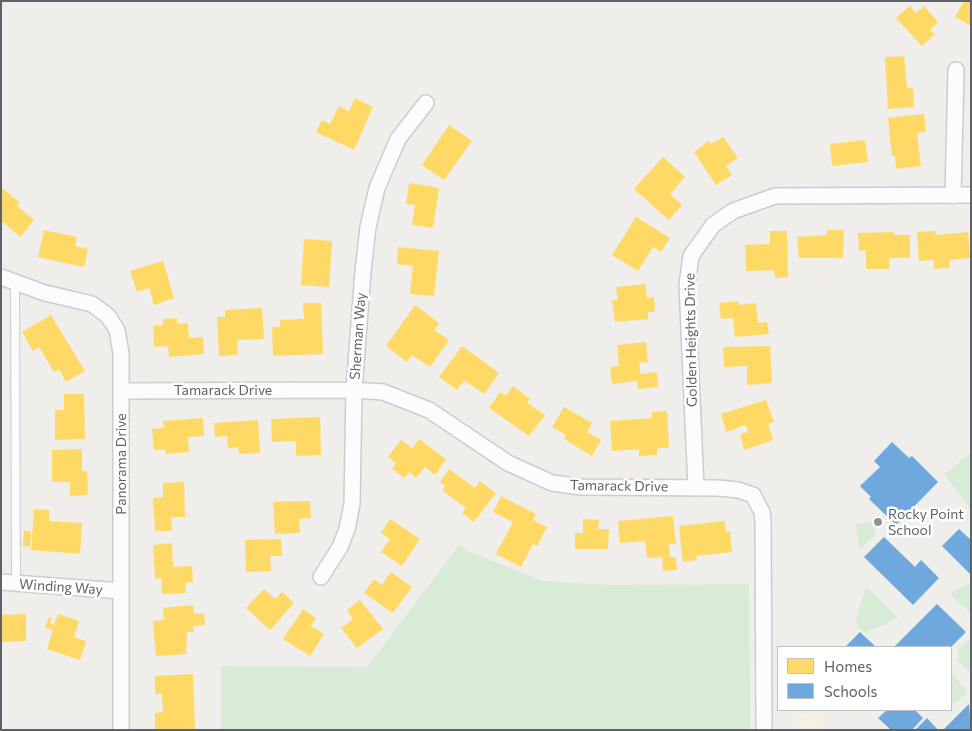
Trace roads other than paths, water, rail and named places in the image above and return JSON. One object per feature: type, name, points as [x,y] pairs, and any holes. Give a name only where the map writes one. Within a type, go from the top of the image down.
[{"type":"street","points":[[953,196],[956,70]]},
{"type":"street","name":"Sherman Way","points":[[321,577],[340,547],[351,511],[354,390],[368,228],[377,188],[398,139],[426,103]]},
{"type":"street","name":"Golden Heights Drive","points":[[696,488],[687,285],[691,256],[713,226],[733,211],[775,196],[971,196]]},
{"type":"street","name":"Panorama Drive","points":[[8,280],[46,293],[88,302],[108,316],[117,330],[120,346],[121,391],[121,730]]},
{"type":"street","name":"Tamarack Drive","points":[[121,391],[354,390],[383,392],[419,405],[508,463],[552,483],[581,488],[696,488],[746,492],[753,495],[762,512],[764,730]]},
{"type":"street","name":"Winding Way","points":[[9,582],[121,591]]},
{"type":"lane","points":[[8,280],[9,582]]},
{"type":"place","name":"Rocky Point School","points":[[878,522]]}]
